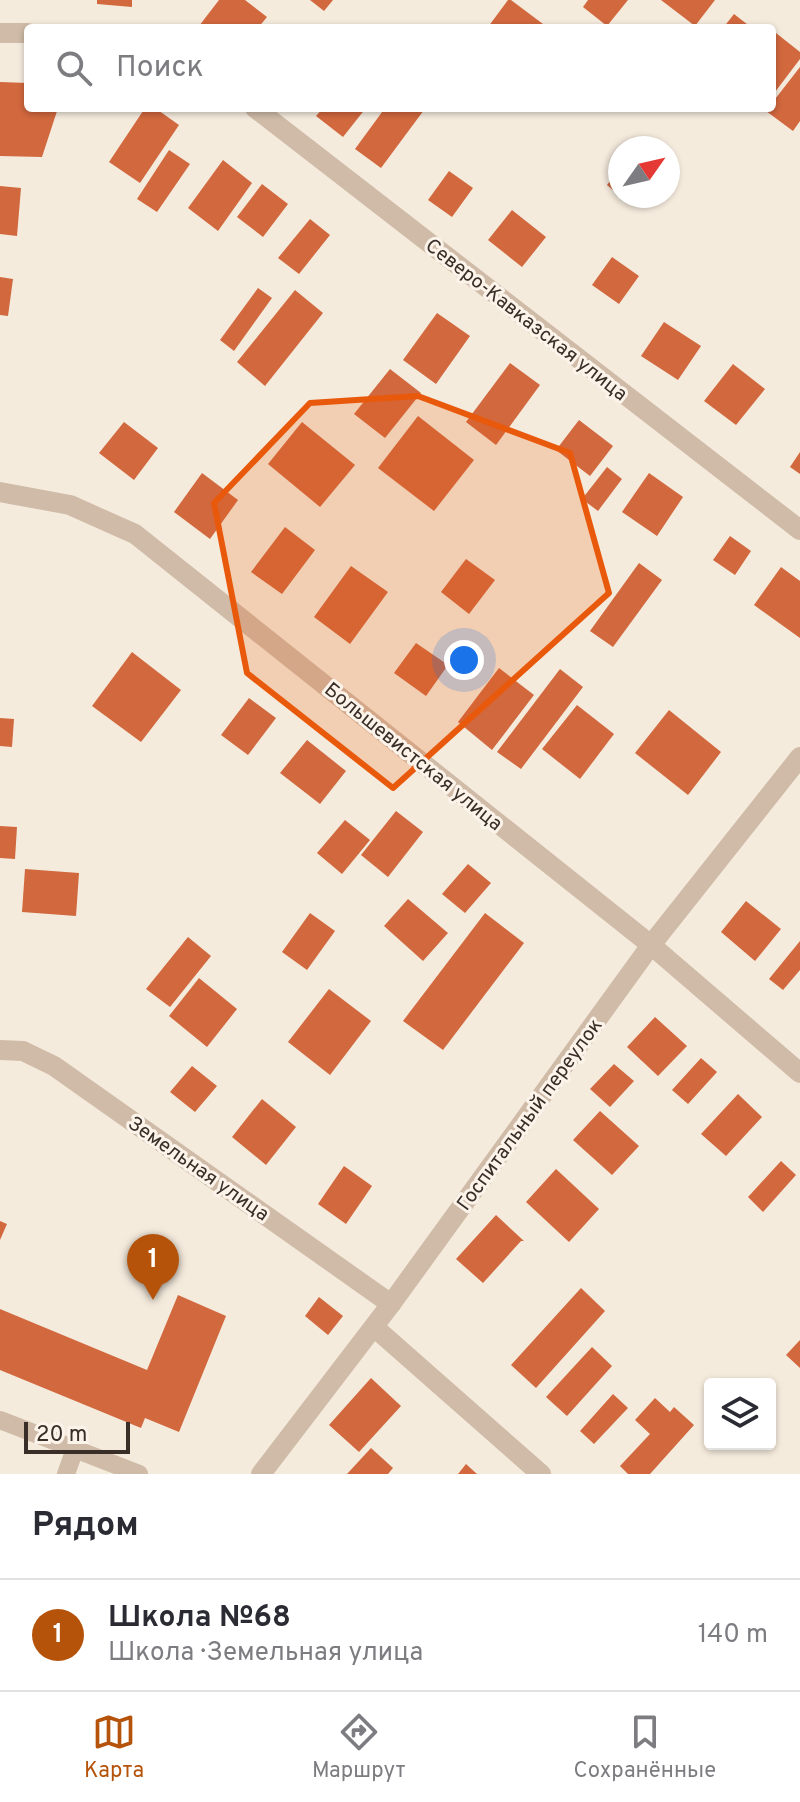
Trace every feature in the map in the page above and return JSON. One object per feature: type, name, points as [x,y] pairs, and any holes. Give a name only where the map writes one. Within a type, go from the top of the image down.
[{"type":"street","points":[[0,33],[24,33]]},
{"type":"street","name":"Северо-Кавказская улица","points":[[260,112],[800,530]]},
{"type":"street","name":"Большевистская улица","points":[[0,492],[70,505],[135,534],[651,945],[800,1073]]},
{"type":"street","name":"Госпитальный переулок","points":[[261,1474],[391,1304],[651,945],[800,757]]},
{"type":"street","name":"Земельная улица","points":[[0,1050],[23,1051],[54,1066],[391,1304]]},
{"type":"street","points":[[374,1327],[541,1474]]},
{"type":"lane","points":[[0,1420],[139,1474]]},
{"type":"lane","points":[[66,1474],[75,1449]]},
{"type":"highlighted area","points":[[418,396],[570,453],[609,593],[393,788],[247,673],[214,503],[310,403]]},
{"type":"building","points":[[97,0],[132,0],[132,7],[97,4]]},
{"type":"building","points":[[219,0],[245,0],[267,17],[261,24],[201,24]]},
{"type":"building","points":[[310,0],[333,0],[324,11]]},
{"type":"building","points":[[511,0],[543,24],[490,24]]},
{"type":"building","points":[[588,0],[628,0],[609,24],[583,7]]},
{"type":"building","points":[[661,0],[715,0],[697,24]]},
{"type":"building","points":[[734,14],[747,24],[726,24]]},
{"type":"building","points":[[776,33],[800,52],[800,59],[776,91]]},
{"type":"building","points":[[800,67],[800,121],[793,131],[767,112],[776,112],[776,98]]},
{"type":"building","points":[[0,82],[24,83],[24,112],[57,112],[42,157],[0,156]]},
{"type":"building","points":[[142,112],[161,112],[179,125],[140,183],[109,162]]},
{"type":"building","points":[[320,112],[363,112],[343,137],[316,116]]},
{"type":"building","points":[[382,112],[423,112],[381,168],[355,149]]},
{"type":"building","points":[[169,150],[190,164],[157,212],[137,199]]},
{"type":"building","points":[[223,160],[252,183],[218,231],[188,208]]},
{"type":"building","points":[[449,171],[473,188],[452,217],[428,200]]},
{"type":"building","points":[[262,184],[288,204],[263,237],[237,217]]},
{"type":"building","points":[[0,186],[21,188],[17,236],[0,234]]},
{"type":"building","points":[[512,210],[546,237],[522,267],[488,240]]},
{"type":"building","points":[[310,219],[330,235],[299,274],[278,258]]},
{"type":"building","points":[[612,257],[639,276],[619,304],[592,285]]},
{"type":"building","points":[[0,277],[13,279],[8,316],[0,315]]},
{"type":"building","points":[[258,288],[272,298],[234,351],[220,340]]},
{"type":"building","points":[[295,290],[323,313],[265,386],[237,362]]},
{"type":"building","points":[[437,313],[470,336],[436,384],[403,360]]},
{"type":"building","points":[[664,322],[701,346],[678,380],[641,356]]},
{"type":"building","points":[[510,363],[540,385],[496,445],[466,422]]},
{"type":"building","points":[[733,364],[765,389],[736,425],[704,401]]},
{"type":"building","points":[[390,369],[421,393],[385,438],[354,414]]},
{"type":"building","points":[[418,416],[474,460],[434,511],[378,468]]},
{"type":"building","points":[[579,420],[613,446],[590,476],[556,450]]},
{"type":"building","points":[[124,422],[158,448],[134,480],[99,453]]},
{"type":"building","points":[[302,422],[355,465],[320,507],[268,464]]},
{"type":"building","points":[[800,452],[800,474],[790,467]]},
{"type":"building","points":[[607,467],[622,479],[598,511],[582,499]]},
{"type":"building","points":[[202,473],[238,500],[210,539],[174,512]]},
{"type":"building","points":[[649,473],[683,497],[657,536],[622,512]]},
{"type":"building","points":[[285,527],[315,550],[282,594],[251,572]]},
{"type":"building","points":[[730,536],[751,551],[735,575],[713,560]]},
{"type":"building","points":[[466,559],[495,580],[469,614],[441,592]]},
{"type":"building","points":[[639,563],[662,580],[613,647],[590,631]]},
{"type":"building","points":[[351,566],[388,592],[350,644],[314,617]]},
{"type":"building","points":[[781,567],[800,581],[800,638],[754,605]]},
{"type":"building","points":[[416,643],[448,665],[426,696],[394,673]]},
{"type":"building","points":[[132,652],[181,690],[141,742],[92,706]]},
{"type":"building","points":[[499,668],[534,695],[492,750],[458,722]]},
{"type":"building","points":[[560,669],[583,687],[521,769],[497,752]]},
{"type":"building","points":[[249,698],[276,718],[248,755],[221,735]]},
{"type":"building","points":[[577,705],[614,734],[580,779],[542,749]]},
{"type":"building","points":[[669,710],[721,752],[688,795],[635,753]]},
{"type":"building","points":[[0,718],[14,719],[12,747],[0,746]]},
{"type":"building","points":[[307,740],[346,771],[320,804],[280,773]]},
{"type":"building","points":[[396,811],[423,832],[388,877],[361,855]]},
{"type":"building","points":[[345,820],[370,840],[342,874],[317,853]]},
{"type":"building","points":[[0,826],[17,827],[15,859],[0,858]]},
{"type":"building","points":[[468,864],[491,883],[465,913],[442,894]]},
{"type":"building","points":[[25,869],[79,873],[76,916],[22,912]]},
{"type":"building","points":[[408,899],[448,933],[423,961],[384,926]]},
{"type":"building","points":[[746,901],[781,929],[755,961],[721,932]]},
{"type":"building","points":[[310,913],[335,931],[307,970],[282,952]]},
{"type":"building","points":[[485,913],[524,943],[443,1050],[403,1021]]},
{"type":"building","points":[[188,937],[211,956],[170,1007],[146,989]]},
{"type":"building","points":[[800,941],[800,970],[783,990],[769,979]]},
{"type":"building","points":[[199,978],[237,1009],[207,1047],[169,1016]]},
{"type":"building","points":[[329,989],[371,1021],[330,1075],[288,1042]]},
{"type":"building","points":[[655,1017],[687,1046],[658,1076],[627,1047]]},
{"type":"building","points":[[701,1058],[717,1072],[688,1104],[672,1090]]},
{"type":"building","points":[[614,1064],[634,1081],[610,1107],[590,1089]]},
{"type":"building","points":[[192,1066],[217,1086],[195,1112],[170,1092]]},
{"type":"building","points":[[738,1094],[762,1117],[726,1156],[701,1134]]},
{"type":"building","points":[[262,1099],[296,1127],[266,1165],[232,1137]]},
{"type":"building","points":[[600,1111],[639,1146],[612,1175],[573,1140]]},
{"type":"building","points":[[781,1161],[796,1175],[763,1212],[748,1197]]},
{"type":"building","points":[[344,1166],[372,1186],[346,1224],[318,1204]]},
{"type":"building","points":[[556,1169],[599,1209],[569,1242],[526,1202]]},
{"type":"building","points":[[496,1215],[524,1241],[483,1283],[456,1259]]},
{"type":"building","points":[[0,1221],[7,1224],[0,1240]]},
{"type":"building","points":[[581,1288],[605,1311],[536,1388],[511,1365]]},
{"type":"building","points":[[178,1295],[226,1316],[179,1432],[145,1418],[141,1428],[0,1370],[0,1309],[147,1370]]},
{"type":"building","points":[[319,1297],[343,1316],[328,1335],[305,1316]]},
{"type":"building","points":[[800,1340],[800,1368],[786,1355]]},
{"type":"building","points":[[592,1347],[612,1366],[567,1416],[546,1397]]},
{"type":"building","points":[[371,1378],[401,1406],[359,1452],[329,1425]]},
{"type":"building","points":[[613,1394],[628,1408],[594,1444],[580,1431]]},
{"type":"building","points":[[655,1398],[670,1412],[674,1407],[694,1425],[650,1474],[628,1474],[620,1466],[650,1434],[635,1420]]},
{"type":"building","points":[[371,1448],[393,1468],[388,1474],[347,1474]]},
{"type":"building","points":[[466,1464],[477,1474],[458,1474]]},
{"type":"place","name":"Школа №68","points":[[153,1300]]}]
